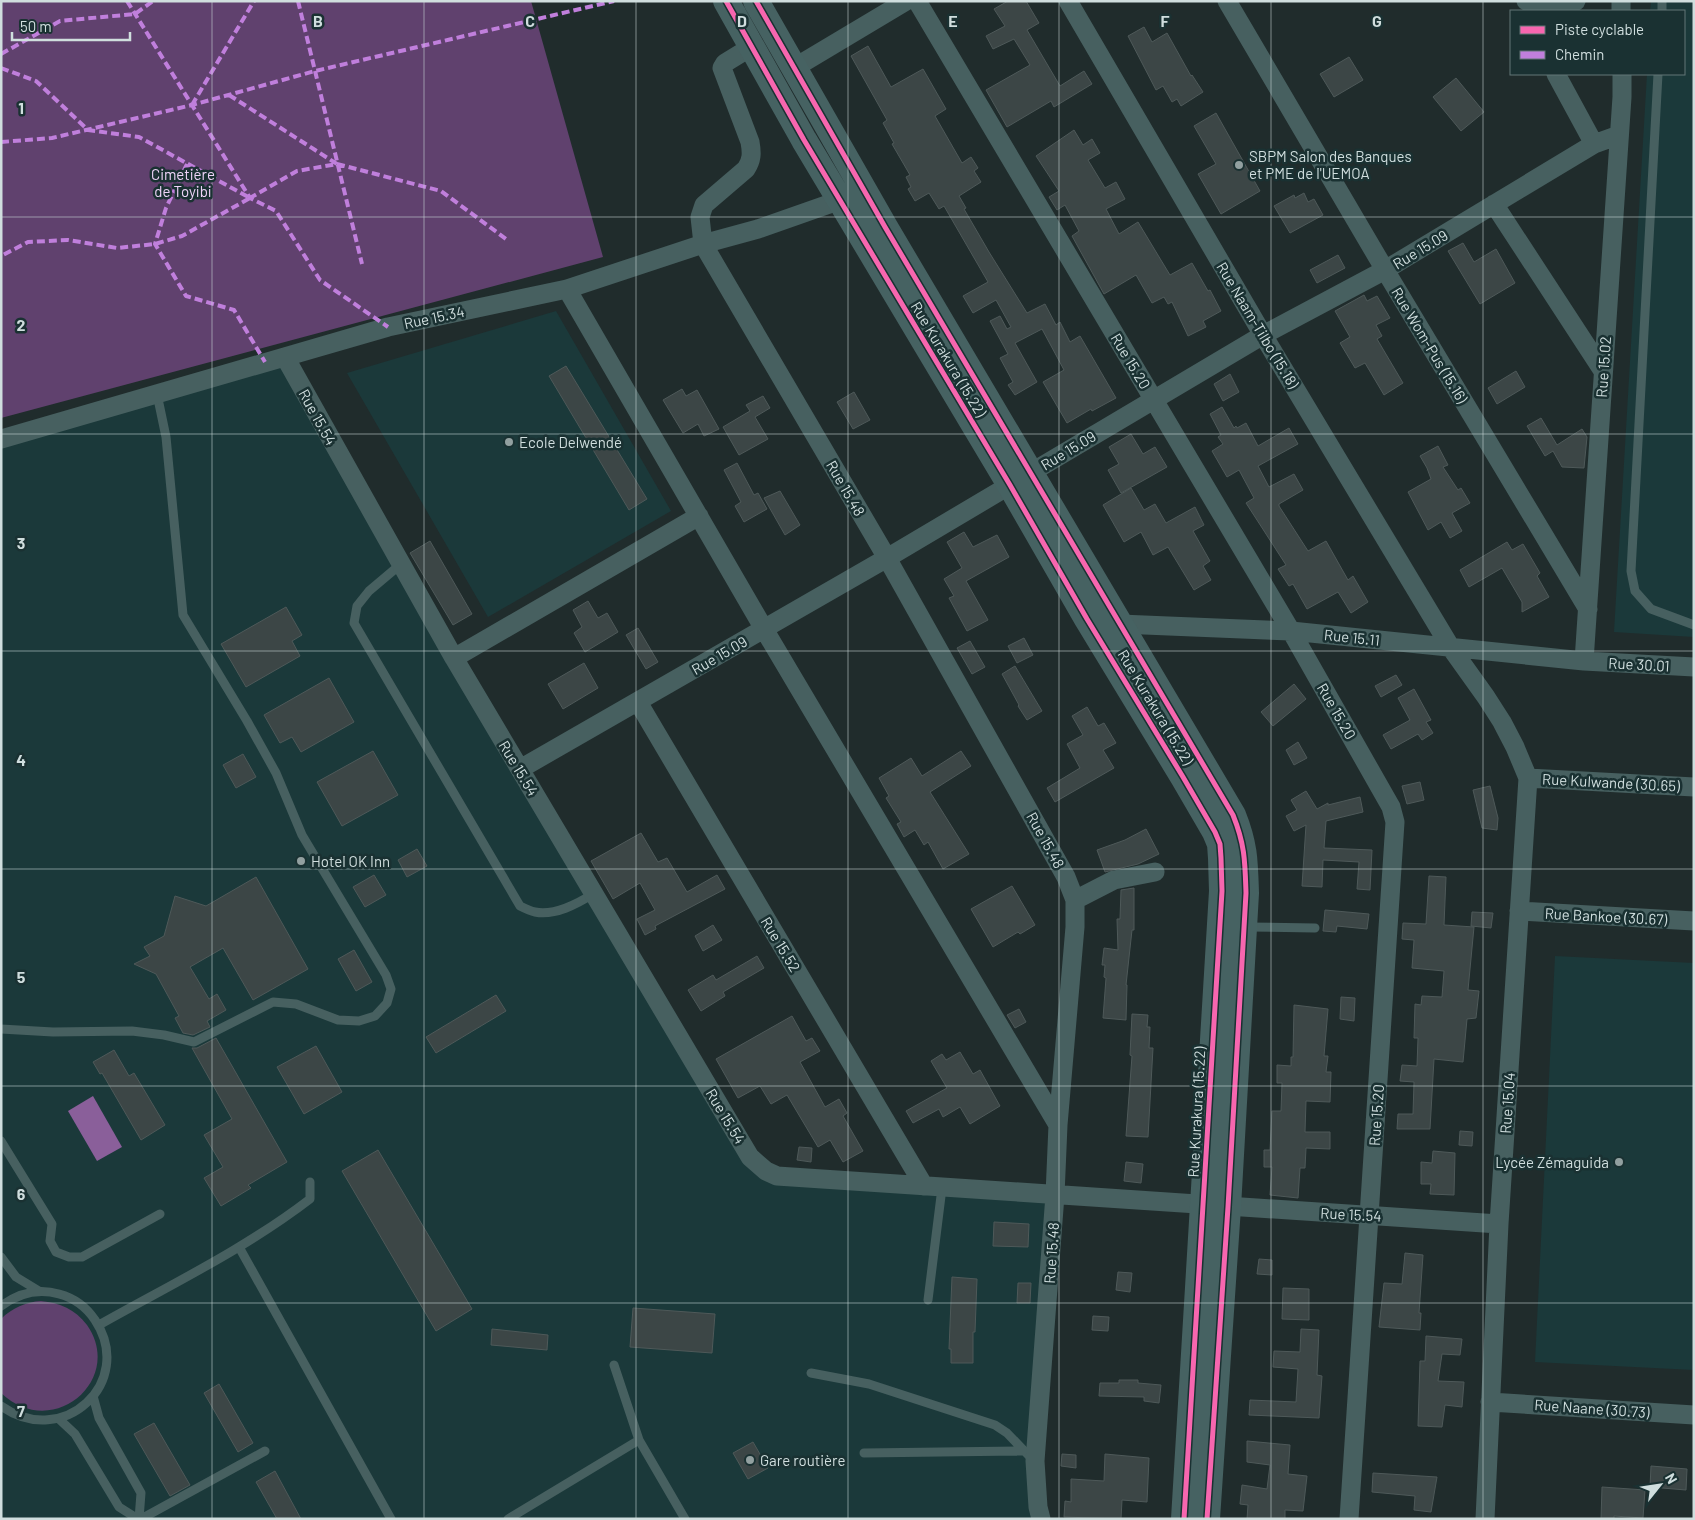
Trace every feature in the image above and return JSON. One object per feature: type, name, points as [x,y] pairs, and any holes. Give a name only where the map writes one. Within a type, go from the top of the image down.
[{"type":"main road","name":"Rue Kurakura (15.22)","points":[[726,1],[841,200],[1021,478],[1120,624],[1233,815],[1240,833],[1245,852],[1244,927],[1207,1519]]},
{"type":"main road","name":"Rue Kurakura (15.22)","points":[[756,1],[865,192],[1021,478],[1087,619],[1183,777],[1220,844],[1222,891],[1184,1519]]},
{"type":"street","points":[[794,68],[906,1]]},
{"type":"street","name":"Rue 15.20","points":[[917,1],[1291,631],[1391,807],[1394,822],[1349,1519]]},
{"type":"street","name":"Rue Naam-Tilbo (15.18)","points":[[1068,1],[1263,335],[1451,648],[1502,722],[1516,747],[1528,778]]},
{"type":"street","name":"Rue Wom-Pus (15.16)","points":[[1228,1],[1385,270],[1588,609]]},
{"type":"street","points":[[1526,1],[1558,9],[1576,1]]},
{"type":"street","points":[[703,244],[700,217],[704,205],[746,169],[752,154],[750,142],[722,68],[724,63],[751,47]]},
{"type":"street","points":[[1557,75],[1594,144]]},
{"type":"street","name":"Rue 15.02","points":[[1584,661],[1622,75]]},
{"type":"street","name":"Rue 15.09","points":[[520,769],[888,558],[1263,335],[1385,270],[1594,144],[1619,135]]},
{"type":"street","name":"Rue 15.34","points":[[1,439],[388,327],[567,289],[703,244],[758,229],[865,192]]},
{"type":"street","points":[[1494,204],[1603,371]]},
{"type":"street","name":"Rue 15.48","points":[[703,244],[888,558],[1066,877],[1074,900],[1075,927],[1058,1124],[1055,1195],[1029,1456],[1041,1519]]},
{"type":"street","points":[[567,289],[764,629],[1058,1124]]},
{"type":"street","name":"Rue 15.54","points":[[285,357],[400,564],[593,894],[750,1157],[766,1171],[777,1176],[1499,1224]]},
{"type":"street","points":[[454,658],[699,516]]},
{"type":"street","name":"Rue 15.11","points":[[1120,624],[1291,631],[1584,661]]},
{"type":"street","name":"Rue 30.01","points":[[1584,661],[1694,668]]},
{"type":"street","name":"Rue 15.52","points":[[638,702],[933,1187]]},
{"type":"street","name":"Rue Kulwande (30.65)","points":[[1528,778],[1694,787]]},
{"type":"street","name":"Rue 15.04","points":[[1485,1519],[1499,1224],[1528,778]]},
{"type":"street","points":[[1074,900],[1114,880],[1155,872]]},
{"type":"street","name":"Rue Bankoe (30.67)","points":[[1519,910],[1694,921]]},
{"type":"street","name":"Rue Naane (30.73)","points":[[1490,1402],[1694,1415]]},
{"type":"lane","points":[[1658,75],[1630,571],[1635,590],[1651,609],[1694,625]]},
{"type":"lane","points":[[1,1028],[53,1032],[132,1031],[164,1035],[194,1042],[273,1002],[296,1004],[338,1020],[359,1021],[375,1016],[387,1003],[391,989],[386,975],[302,835],[276,773],[183,614],[166,436],[156,394]]},
{"type":"lane","points":[[400,564],[369,591],[357,606],[354,623],[359,632],[520,906],[534,912],[553,913],[584,900],[593,894]]},
{"type":"lane","points":[[1244,927],[1315,928]]},
{"type":"lane","points":[[1,1141],[52,1224],[50,1241],[56,1252],[69,1257],[82,1256],[160,1214]]},
{"type":"lane","points":[[99,1326],[239,1247],[292,1212],[310,1199],[310,1182]]},
{"type":"lane","points":[[928,1300],[933,1187]]},
{"type":"lane","points":[[239,1247],[391,1519]]},
{"type":"lane","points":[[1,1256],[16,1277],[39,1291]]},
{"type":"lane","points":[[1,1306],[19,1295],[39,1291],[53,1292],[74,1300],[88,1311],[99,1326],[106,1345],[106,1362],[103,1377],[93,1396],[78,1410],[59,1419],[44,1421],[29,1420],[15,1415],[2,1407]]},
{"type":"lane","points":[[614,1365],[639,1440],[685,1519]]},
{"type":"lane","points":[[811,1373],[868,1384],[994,1424],[1007,1433],[1029,1456]]},
{"type":"lane","points":[[93,1396],[99,1418],[141,1493],[139,1519]]},
{"type":"lane","points":[[59,1419],[75,1434],[118,1507],[139,1519]]},
{"type":"lane","points":[[508,1519],[639,1440]]},
{"type":"lane","points":[[139,1519],[265,1451]]},
{"type":"lane","points":[[864,1453],[1029,1456]]},
{"type":"shaded area","points":[[1651,1],[1694,1],[1694,637],[1614,632],[1647,75],[1685,75],[1685,10],[1650,10]]},
{"type":"shaded area","name":"Ecole Delwendé","points":[[556,311],[671,511],[488,617],[347,373]]},
{"type":"shaded area","points":[[285,357],[766,1171],[1055,1195],[1041,1493],[1050,1519],[1,1519],[1,439]]},
{"type":"shaded area","name":"Lycée Zémaguida","points":[[1555,956],[1694,963],[1694,1370],[1535,1362]]},
{"type":"shaded area","points":[[93,1096],[122,1147],[97,1161],[68,1111]]},
{"type":"green space","name":"Cimetière de Toyibi","points":[[1,1],[531,1],[603,257],[1,418]]},
{"type":"green space","points":[[41,1301],[55,1303],[67,1308],[82,1319],[87,1325],[96,1345],[97,1365],[90,1383],[78,1398],[61,1407],[42,1411],[21,1406],[1,1393],[1,1319],[20,1306]]},
{"type":"building","points":[[1008,1],[1026,1],[1039,23],[1027,30],[1060,86],[1084,71],[1092,84],[1054,107],[1051,101],[1007,127],[986,90],[1030,65],[1014,39],[993,49],[986,36],[1005,26],[994,9]]},
{"type":"building","points":[[1144,27],[1152,42],[1167,33],[1191,76],[1203,92],[1181,106],[1177,99],[1172,102],[1163,86],[1156,90],[1128,36]]},
{"type":"building","points":[[868,46],[891,87],[923,69],[946,109],[935,116],[962,163],[971,157],[978,168],[974,171],[981,182],[959,196],[966,208],[964,209],[989,252],[1027,313],[1045,304],[1056,325],[1060,322],[1070,342],[1080,336],[1116,398],[1092,411],[1091,409],[1067,423],[1043,382],[1064,370],[1042,329],[1015,343],[1037,382],[1015,395],[1008,385],[1013,382],[1000,358],[1008,354],[990,321],[1000,316],[1007,329],[1011,327],[996,300],[973,313],[963,296],[988,282],[944,206],[939,209],[929,193],[915,201],[908,189],[911,187],[906,177],[910,175],[892,144],[894,143],[883,123],[887,120],[851,56]]},
{"type":"building","points":[[1349,57],[1363,80],[1334,97],[1320,74]]},
{"type":"building","points":[[1456,78],[1484,112],[1461,131],[1433,97]]},
{"type":"building","points":[[1216,113],[1260,191],[1221,214],[1198,174],[1216,164],[1194,126]]},
{"type":"building","points":[[1074,130],[1083,145],[1092,139],[1100,153],[1088,160],[1105,188],[1116,182],[1125,199],[1106,209],[1119,234],[1138,222],[1170,275],[1192,263],[1221,311],[1203,321],[1206,327],[1188,336],[1172,302],[1168,304],[1164,297],[1152,303],[1136,275],[1104,294],[1072,236],[1079,231],[1065,205],[1057,210],[1049,197],[1059,191],[1036,156]]},
{"type":"building","points":[[1304,193],[1308,202],[1314,199],[1323,215],[1290,233],[1274,206],[1294,195],[1295,198]]},
{"type":"building","points":[[1463,243],[1474,262],[1496,249],[1515,283],[1480,304],[1448,251]]},
{"type":"building","points":[[1338,255],[1345,268],[1317,283],[1310,270]]},
{"type":"building","points":[[1364,295],[1367,301],[1377,296],[1390,318],[1376,325],[1382,336],[1377,339],[1403,383],[1384,395],[1365,363],[1355,368],[1340,343],[1350,337],[1335,311]]},
{"type":"building","points":[[566,366],[647,499],[629,510],[549,376]]},
{"type":"building","points":[[1516,371],[1525,387],[1497,404],[1488,388]]},
{"type":"building","points":[[1230,374],[1239,392],[1223,401],[1214,384]]},
{"type":"building","points":[[682,389],[686,396],[697,390],[719,429],[704,436],[698,424],[683,433],[663,400]]},
{"type":"building","points":[[854,392],[870,420],[853,429],[837,402]]},
{"type":"building","points":[[763,396],[770,408],[755,417],[768,439],[739,455],[723,427],[750,411],[746,405]]},
{"type":"building","points":[[1222,407],[1234,428],[1246,423],[1258,446],[1289,428],[1298,444],[1258,466],[1269,487],[1294,474],[1303,490],[1279,504],[1279,506],[1308,551],[1326,541],[1348,580],[1353,576],[1368,602],[1351,613],[1338,592],[1307,609],[1293,584],[1289,586],[1278,569],[1286,565],[1246,503],[1254,498],[1239,470],[1227,477],[1212,451],[1223,444],[1218,437],[1221,435],[1210,414]]},
{"type":"building","points":[[1541,418],[1557,445],[1582,429],[1587,437],[1584,468],[1562,467],[1553,451],[1545,456],[1527,426]]},
{"type":"building","points":[[1131,434],[1143,454],[1155,447],[1167,467],[1121,493],[1108,470],[1119,464],[1109,447]]},
{"type":"building","points":[[1438,446],[1448,465],[1443,467],[1458,490],[1461,488],[1470,503],[1452,513],[1462,531],[1450,538],[1441,522],[1428,530],[1408,492],[1431,479],[1420,456]]},
{"type":"building","points":[[737,463],[754,495],[758,493],[767,509],[744,522],[735,506],[741,502],[724,470]]},
{"type":"building","points":[[1131,488],[1144,510],[1155,504],[1166,523],[1195,507],[1204,525],[1193,531],[1210,561],[1203,566],[1211,580],[1194,590],[1168,547],[1153,555],[1141,532],[1124,542],[1103,505]]},
{"type":"building","points":[[780,491],[800,525],[785,535],[764,498]]},
{"type":"building","points":[[964,532],[973,547],[997,535],[1009,557],[966,581],[988,620],[967,631],[949,598],[954,596],[944,579],[962,568],[947,542]]},
{"type":"building","points":[[430,541],[472,614],[453,625],[410,553]]},
{"type":"building","points":[[1507,542],[1512,550],[1523,544],[1540,573],[1537,576],[1549,597],[1522,612],[1522,602],[1502,568],[1469,587],[1460,570]]},
{"type":"building","points":[[588,601],[598,618],[607,613],[618,632],[585,652],[574,633],[582,627],[573,610]]},
{"type":"building","points":[[286,607],[302,635],[292,641],[300,656],[246,687],[221,644]]},
{"type":"building","points":[[638,628],[658,662],[646,669],[626,635]]},
{"type":"building","points":[[1024,638],[1033,655],[1017,663],[1008,646]]},
{"type":"building","points":[[970,641],[985,667],[972,674],[957,648]]},
{"type":"building","points":[[584,663],[598,688],[563,709],[548,684]]},
{"type":"building","points":[[1015,666],[1042,711],[1027,720],[1002,674]]},
{"type":"building","points":[[1396,675],[1402,685],[1381,697],[1375,686]]},
{"type":"building","points":[[329,678],[354,722],[301,752],[292,737],[280,743],[264,715]]},
{"type":"building","points":[[1294,684],[1306,699],[1273,726],[1261,712]]},
{"type":"building","points":[[1414,689],[1431,720],[1426,722],[1433,733],[1422,740],[1418,734],[1391,749],[1383,735],[1410,720],[1398,698]]},
{"type":"building","points":[[1087,707],[1098,726],[1104,723],[1116,743],[1103,750],[1114,768],[1055,802],[1047,788],[1080,768],[1067,744],[1083,735],[1072,716]]},
{"type":"building","points":[[1298,742],[1307,758],[1294,765],[1286,750]]},
{"type":"building","points":[[373,751],[398,795],[342,826],[317,782]]},
{"type":"building","points":[[961,751],[971,766],[930,792],[969,854],[943,869],[928,842],[924,845],[915,830],[904,837],[897,824],[901,822],[886,798],[889,796],[879,778],[911,758],[922,776]]},
{"type":"building","points":[[243,754],[256,777],[236,788],[223,765]]},
{"type":"building","points":[[1420,782],[1424,800],[1407,804],[1402,786]]},
{"type":"building","points":[[1490,786],[1498,818],[1497,830],[1482,828],[1473,790]]},
{"type":"building","points":[[1306,791],[1317,809],[1328,803],[1328,805],[1360,797],[1363,812],[1326,821],[1324,848],[1372,850],[1370,890],[1357,889],[1359,862],[1323,860],[1322,887],[1302,886],[1306,825],[1294,831],[1286,816],[1297,810],[1291,800]]},
{"type":"building","points":[[1146,829],[1159,854],[1138,864],[1105,872],[1097,850],[1125,840]]},
{"type":"building","points":[[641,833],[658,862],[667,858],[687,892],[717,875],[725,889],[655,926],[656,929],[645,935],[637,919],[655,910],[640,883],[613,899],[591,861]]},
{"type":"building","points":[[417,849],[427,866],[407,877],[398,860]]},
{"type":"building","points":[[374,875],[386,895],[365,907],[353,887]]},
{"type":"building","points":[[1429,876],[1446,877],[1444,925],[1474,927],[1468,990],[1479,991],[1476,1018],[1467,1019],[1463,1062],[1434,1059],[1430,1129],[1397,1129],[1398,1114],[1413,1114],[1414,1082],[1400,1081],[1402,1065],[1417,1066],[1418,1038],[1414,1038],[1415,1004],[1421,1005],[1422,996],[1442,997],[1444,971],[1412,968],[1414,940],[1402,939],[1403,923],[1426,924]]},
{"type":"building","points":[[256,877],[308,969],[253,1000],[223,948],[190,967],[209,999],[217,994],[226,1010],[207,1021],[210,1027],[193,1035],[183,1033],[175,1018],[179,1016],[156,974],[134,964],[150,956],[144,947],[164,936],[175,896],[206,906]]},
{"type":"building","points":[[1012,886],[1035,925],[1020,934],[1018,932],[993,947],[971,909]]},
{"type":"building","points":[[1134,888],[1134,930],[1132,930],[1126,985],[1126,1020],[1103,1018],[1106,978],[1104,977],[1105,965],[1102,965],[1104,948],[1118,950],[1117,919],[1120,919],[1121,890]]},
{"type":"building","points":[[1325,910],[1369,914],[1367,929],[1337,926],[1336,932],[1323,931]]},
{"type":"building","points":[[1472,912],[1493,913],[1491,928],[1471,926]]},
{"type":"building","points":[[713,925],[722,940],[703,951],[695,936]]},
{"type":"building","points":[[354,950],[372,982],[356,991],[338,959]]},
{"type":"building","points":[[757,956],[764,968],[723,992],[725,996],[701,1011],[688,990],[713,975],[716,980]]},
{"type":"building","points":[[496,995],[506,1011],[436,1053],[426,1037]]},
{"type":"building","points":[[1341,997],[1355,998],[1354,1021],[1340,1019]]},
{"type":"building","points":[[1294,1005],[1328,1009],[1324,1056],[1328,1056],[1326,1072],[1331,1072],[1330,1102],[1306,1101],[1305,1132],[1330,1132],[1330,1149],[1306,1148],[1305,1168],[1300,1168],[1298,1198],[1270,1195],[1272,1167],[1264,1167],[1264,1150],[1270,1150],[1272,1111],[1281,1111],[1282,1083],[1277,1083],[1277,1065],[1291,1066],[1291,1057],[1293,1057]]},
{"type":"building","points":[[1019,1009],[1026,1022],[1015,1028],[1007,1015]]},
{"type":"building","points":[[1132,1014],[1148,1015],[1147,1027],[1150,1027],[1149,1048],[1153,1048],[1148,1137],[1126,1136],[1132,1056],[1130,1055]]},
{"type":"building","points":[[792,1016],[806,1041],[812,1038],[820,1051],[800,1062],[825,1107],[839,1099],[847,1113],[843,1116],[863,1151],[843,1162],[830,1140],[818,1147],[787,1095],[771,1104],[760,1086],[738,1098],[716,1059]]},
{"type":"building","points":[[216,1038],[287,1162],[248,1185],[251,1188],[221,1206],[204,1178],[223,1167],[204,1135],[232,1119],[192,1048],[197,1048]]},
{"type":"building","points":[[316,1046],[342,1092],[304,1114],[277,1067]]},
{"type":"building","points":[[114,1050],[129,1076],[134,1073],[165,1125],[141,1140],[102,1073],[100,1074],[93,1062]]},
{"type":"building","points":[[960,1052],[973,1074],[980,1070],[1000,1106],[970,1124],[960,1107],[943,1117],[939,1109],[913,1123],[906,1111],[947,1088],[931,1061],[942,1054],[946,1060]]},
{"type":"building","points":[[1460,1131],[1473,1132],[1472,1146],[1459,1145]]},
{"type":"building","points":[[799,1147],[812,1148],[811,1162],[797,1160]]},
{"type":"building","points":[[378,1150],[472,1309],[436,1331],[342,1171]]},
{"type":"building","points":[[1433,1151],[1455,1153],[1454,1195],[1430,1194],[1431,1184],[1421,1184],[1421,1162],[1432,1163]]},
{"type":"building","points":[[1126,1162],[1143,1164],[1141,1183],[1124,1181]]},
{"type":"building","points":[[994,1222],[1029,1224],[1028,1247],[993,1246]]},
{"type":"building","points":[[1405,1253],[1423,1255],[1419,1313],[1421,1313],[1420,1330],[1379,1327],[1384,1283],[1402,1284]]},
{"type":"building","points":[[1259,1259],[1272,1260],[1272,1275],[1257,1274]]},
{"type":"building","points":[[1118,1272],[1132,1273],[1130,1292],[1116,1290]]},
{"type":"building","points":[[952,1277],[977,1279],[973,1363],[951,1363],[951,1349],[949,1349]]},
{"type":"building","points":[[1018,1283],[1031,1283],[1030,1303],[1017,1303]]},
{"type":"building","points":[[1283,1288],[1309,1289],[1309,1320],[1282,1319]]},
{"type":"building","points":[[633,1308],[715,1314],[712,1353],[630,1347]]},
{"type":"building","points":[[1093,1316],[1109,1317],[1108,1331],[1092,1330]]},
{"type":"building","points":[[492,1329],[548,1335],[547,1350],[491,1345]]},
{"type":"building","points":[[1301,1329],[1319,1330],[1317,1375],[1322,1376],[1319,1418],[1249,1415],[1250,1400],[1296,1402],[1298,1369],[1273,1367],[1274,1351],[1300,1352]]},
{"type":"building","points":[[1426,1336],[1462,1339],[1460,1355],[1442,1354],[1438,1381],[1464,1382],[1462,1407],[1445,1405],[1442,1427],[1418,1426],[1420,1361],[1425,1361]]},
{"type":"building","points":[[1119,1380],[1138,1380],[1138,1383],[1161,1385],[1159,1403],[1144,1401],[1144,1397],[1099,1396],[1100,1383],[1119,1383]]},
{"type":"building","points":[[219,1384],[253,1443],[238,1452],[204,1393]]},
{"type":"building","points":[[154,1423],[190,1485],[170,1496],[134,1434]]},
{"type":"building","points":[[1247,1441],[1290,1445],[1288,1474],[1307,1476],[1303,1511],[1285,1510],[1285,1519],[1247,1519],[1248,1505],[1240,1504],[1242,1485],[1267,1489],[1270,1465],[1247,1462]]},
{"type":"building","name":"Gare routière","points":[[753,1442],[768,1468],[748,1479],[733,1453]]},
{"type":"building","points":[[1062,1454],[1076,1455],[1076,1468],[1061,1466]]},
{"type":"building","points":[[1105,1454],[1149,1458],[1147,1502],[1122,1500],[1121,1519],[1064,1517],[1065,1501],[1071,1502],[1071,1479],[1104,1481]]},
{"type":"building","points":[[1651,1466],[1687,1469],[1686,1490],[1650,1487]]},
{"type":"building","points":[[275,1471],[301,1519],[277,1519],[256,1482]]},
{"type":"building","points":[[1373,1473],[1437,1477],[1431,1512],[1414,1510],[1415,1496],[1372,1492]]},
{"type":"building","points":[[1602,1487],[1645,1490],[1643,1518],[1614,1516],[1614,1519],[1601,1519]]},
{"type":"marked path","points":[[127,1],[250,198],[276,211],[320,280],[388,327]]},
{"type":"marked path","points":[[1,54],[60,21],[135,14],[153,1]]},
{"type":"marked path","points":[[192,105],[254,1]]},
{"type":"marked path","points":[[298,1],[362,264]]},
{"type":"marked path","points":[[1,142],[52,138],[192,105],[315,71],[614,1]]},
{"type":"marked path","points":[[1,68],[36,81],[88,130],[139,137],[250,198],[182,236],[155,244],[117,248],[68,240],[28,242],[1,256]]},
{"type":"marked path","points":[[229,95],[337,164],[297,171],[250,198]]},
{"type":"marked path","points":[[187,164],[166,208],[155,244],[186,296],[234,310],[265,362]]},
{"type":"marked path","points":[[337,164],[441,191],[506,239]]},
{"type":"cycle path","points":[[726,1],[804,140],[1010,485],[1087,619],[1183,777],[1220,844],[1222,891],[1184,1519]]},
{"type":"cycle path","points":[[756,1],[885,227],[1233,815],[1240,835],[1245,862],[1246,893],[1228,1207],[1207,1519]]},
{"type":"place","name":"SBPM Salon des Banques et PME de l'UEMOA","points":[[1239,165]]},
{"type":"place","name":"Ecole Delwendé","points":[[509,442]]},
{"type":"place","name":"Hotel OK Inn","points":[[301,861]]},
{"type":"place","name":"Lycée Zémaguida","points":[[1619,1162]]},
{"type":"place","name":"Gare routière","points":[[750,1460]]}]
